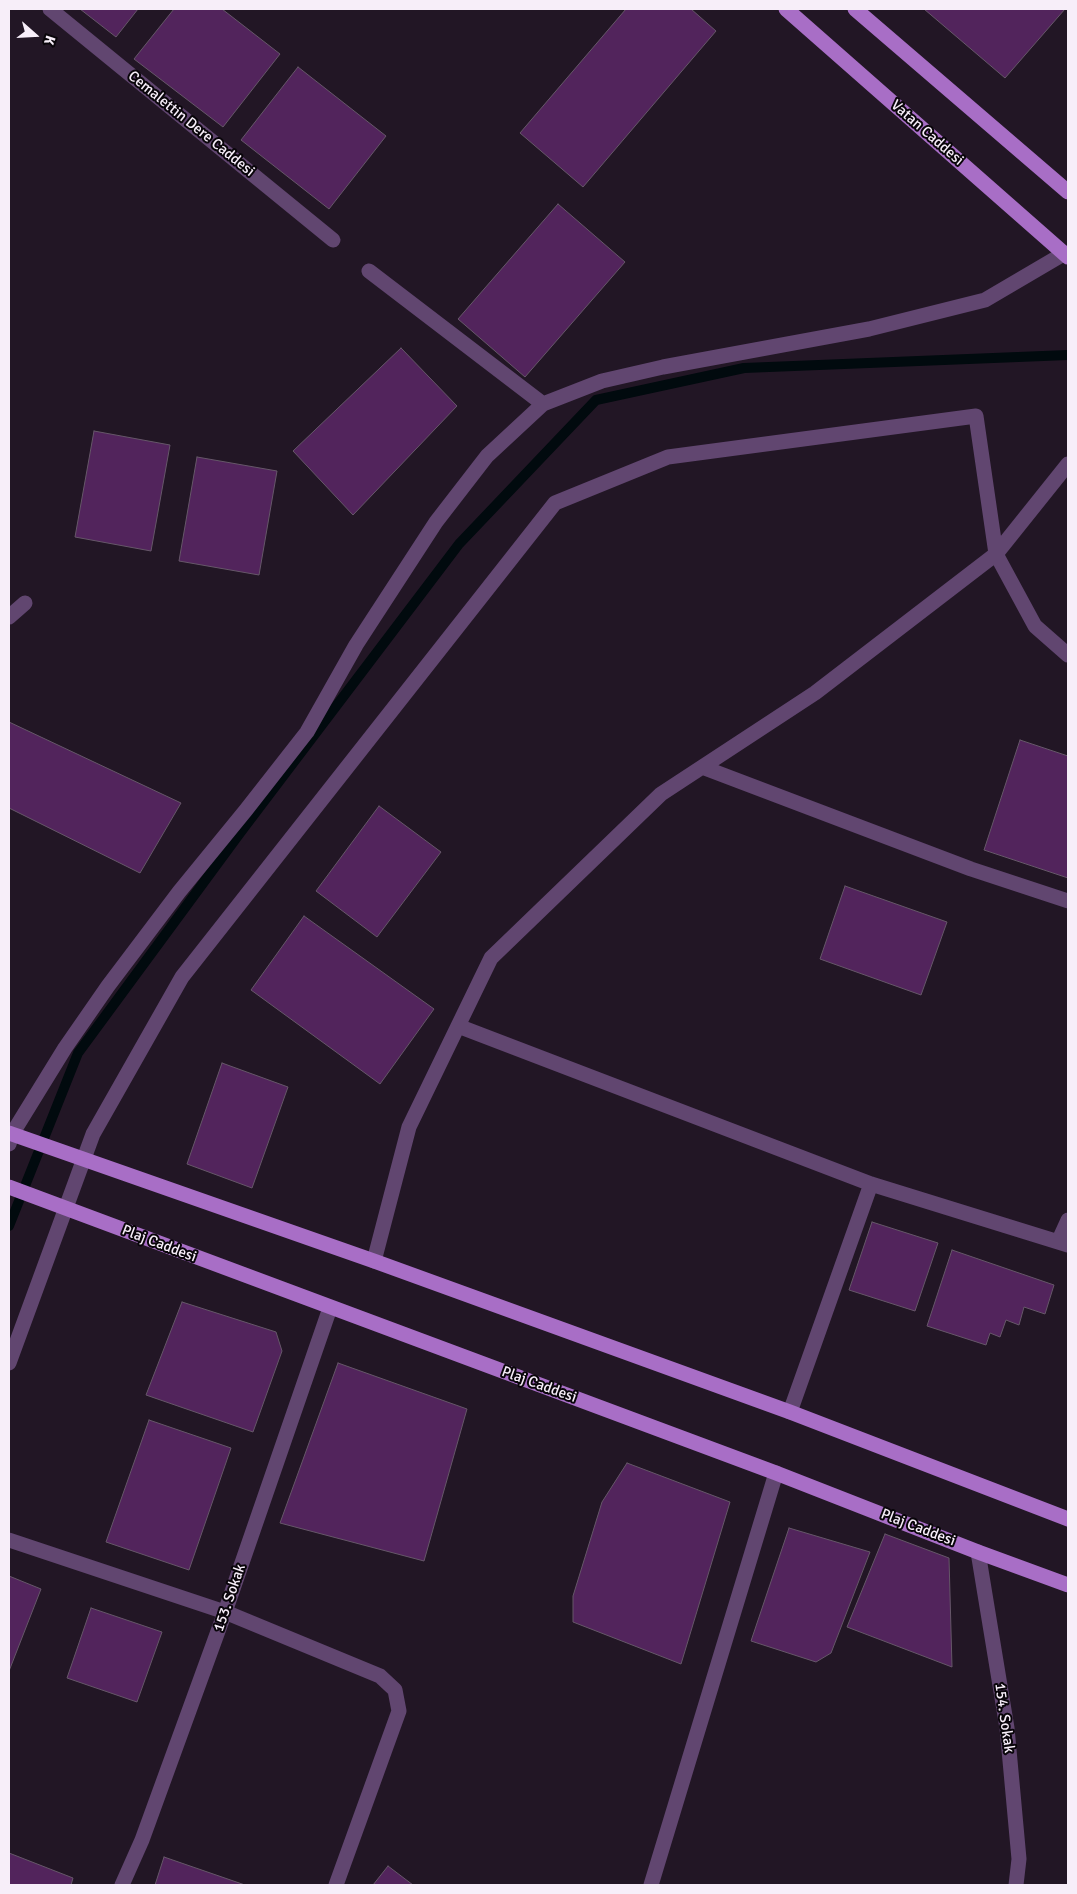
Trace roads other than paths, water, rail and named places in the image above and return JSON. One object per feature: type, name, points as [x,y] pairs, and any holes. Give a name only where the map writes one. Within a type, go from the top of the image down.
[{"type":"main road","name":"Vatan Caddesi","points":[[786,9],[1066,255]]},
{"type":"main road","points":[[855,9],[1068,192]]},
{"type":"main road","points":[[10,1137],[84,1160],[374,1260],[790,1412],[1068,1519]]},
{"type":"main road","name":"Plaj Caddesi","points":[[9,1187],[776,1473],[1068,1585]]},
{"type":"street","name":"Cemalettin Dere Caddesi","points":[[50,9],[333,240]]},
{"type":"street","points":[[10,1137],[65,1048],[108,986],[179,892],[307,732],[356,645],[436,522],[487,456],[543,404],[611,379],[663,367],[869,329],[985,300],[1066,255]]},
{"type":"street","points":[[369,271],[543,404]]},
{"type":"street","points":[[9,1363],[93,1134],[182,977],[555,502],[668,457],[976,416],[996,554],[1035,626],[1068,655]]},
{"type":"street","points":[[374,1260],[409,1127],[491,958],[661,794],[815,693],[996,554],[1068,464]]},
{"type":"street","points":[[9,617],[25,603]]},
{"type":"street","points":[[702,767],[971,869],[1068,901]]},
{"type":"street","points":[[458,1026],[870,1184],[1063,1244],[1068,1220]]},
{"type":"street","points":[[790,1412],[870,1184]]},
{"type":"street","name":"153. Sokak","points":[[122,1885],[142,1840],[225,1612],[330,1308]]},
{"type":"street","points":[[652,1885],[776,1473]]},
{"type":"street","points":[[9,1540],[225,1612],[380,1676],[395,1690],[399,1711],[336,1885]]},
{"type":"street","name":"154. Sokak","points":[[978,1552],[1007,1728],[1019,1859],[1016,1885]]},
{"type":"waterway","points":[[9,1226],[78,1053],[240,833],[459,544],[596,400],[744,368],[1068,355]]}]
